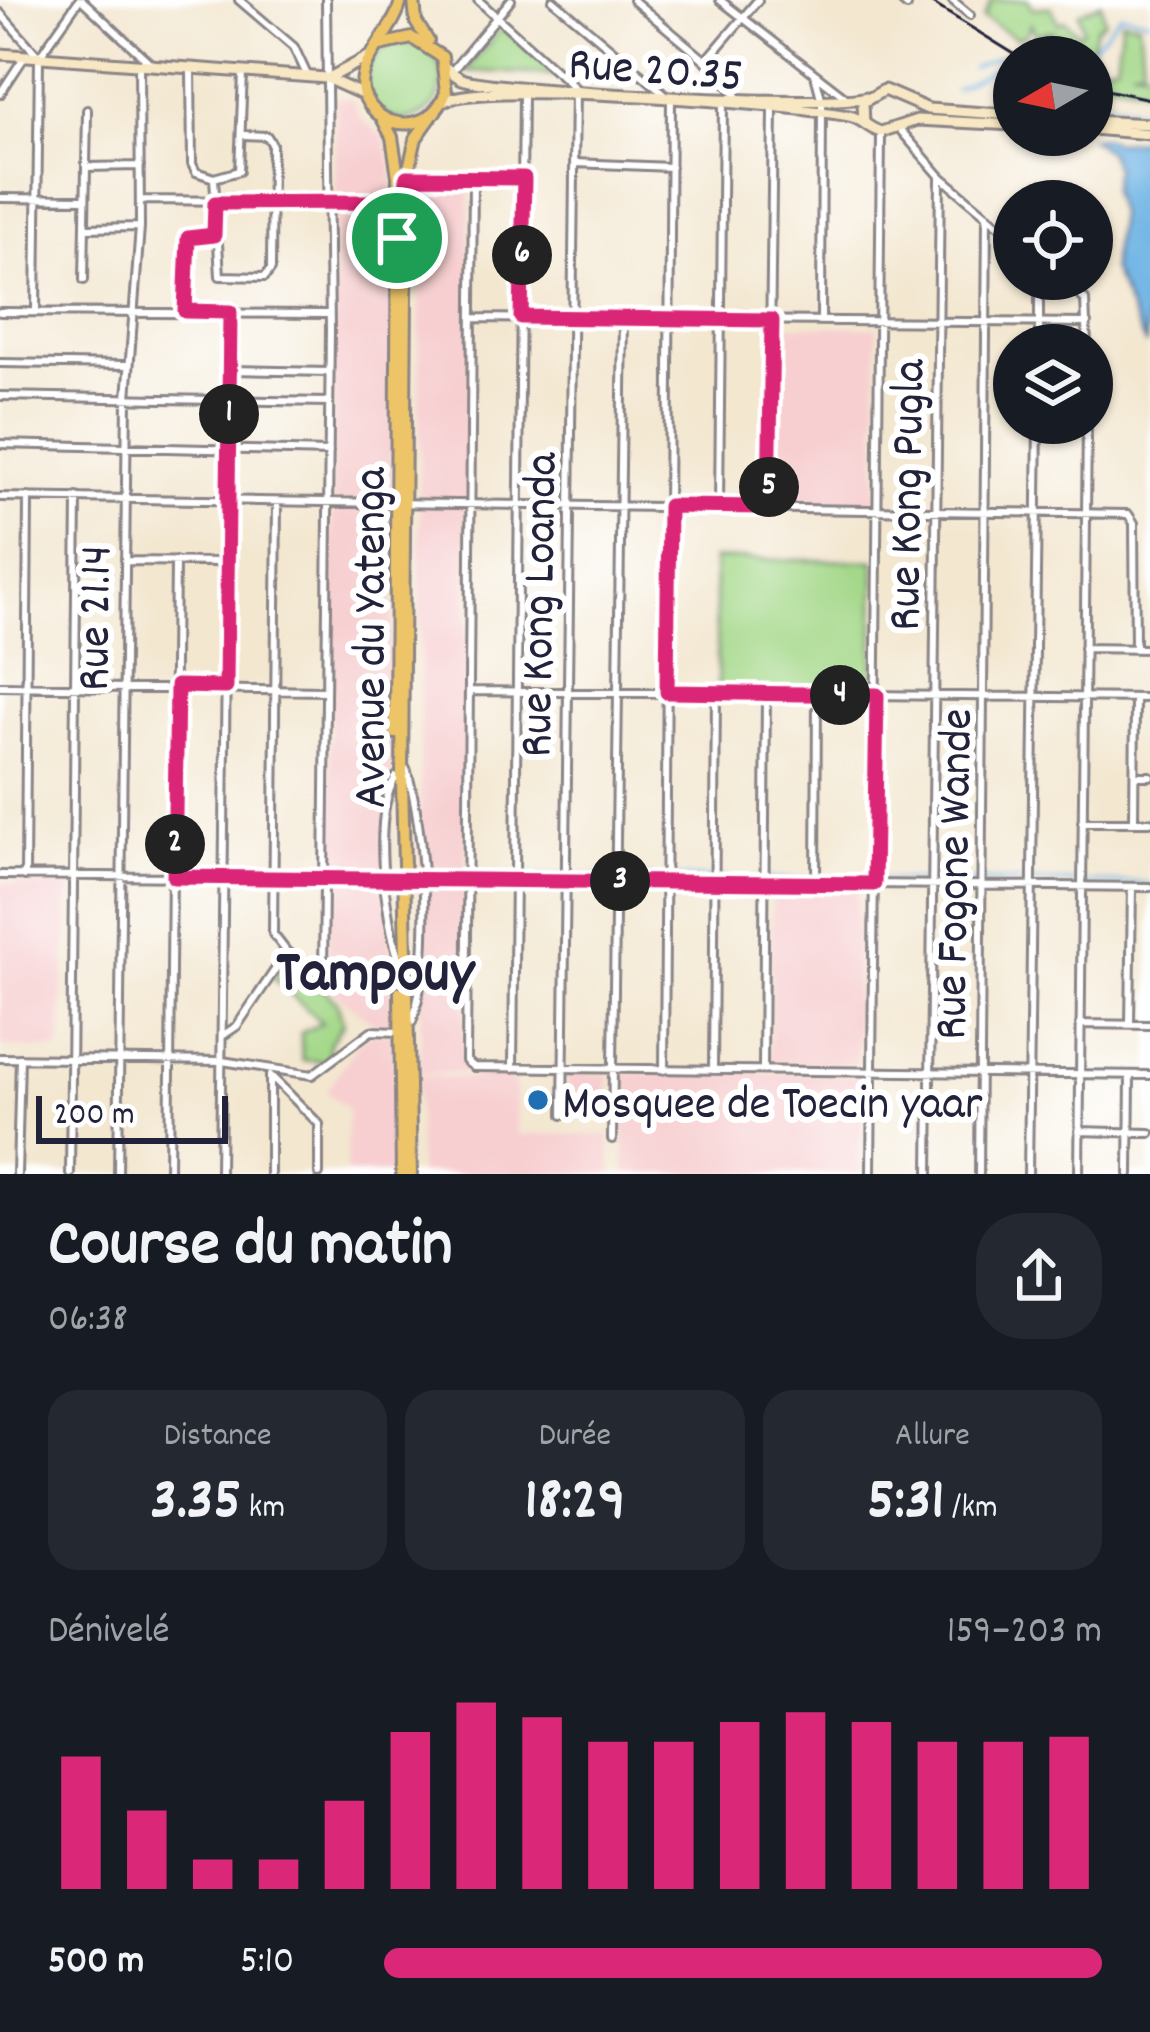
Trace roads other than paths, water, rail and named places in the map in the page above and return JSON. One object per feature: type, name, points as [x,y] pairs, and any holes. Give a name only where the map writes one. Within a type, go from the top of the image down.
[{"type":"main road","points":[[364,94],[363,72],[395,24],[401,0]]},
{"type":"main road","points":[[0,54],[326,78],[364,94],[381,116],[407,124],[440,106],[449,70],[416,4]]},
{"type":"main road","points":[[380,45],[408,37],[434,48]]},
{"type":"main road","points":[[326,78],[370,56]]},
{"type":"main road","name":"Rue 20.35","points":[[449,70],[466,80],[723,101],[773,110],[822,108],[866,97]]},
{"type":"main road","points":[[993,114],[928,109],[884,91],[866,97],[861,109],[864,123],[881,132],[898,124],[993,125]]},
{"type":"main road","name":"Rue 20.35","points":[[440,106],[473,93],[575,92]]},
{"type":"main road","name":"Rue 20.35","points":[[723,101],[739,98],[822,108],[864,123]]},
{"type":"main road","points":[[898,124],[899,100]]},
{"type":"main road","name":"Avenue du Yatenga","points":[[404,1032],[396,878],[401,273],[407,177],[416,137],[440,106]]},
{"type":"main road","name":"Avenue du Yatenga","points":[[381,116],[397,158],[401,273]]},
{"type":"main road","points":[[1113,125],[1150,124]]},
{"type":"main road","points":[[1113,128],[1150,134]]},
{"type":"main road","name":"Avenue du Yatenga","points":[[398,505],[402,760],[396,878],[407,1174]]},
{"type":"street","points":[[36,312],[39,57],[80,0],[145,64]]},
{"type":"street","points":[[239,0],[294,47],[308,76]]},
{"type":"street","points":[[478,0],[575,92]]},
{"type":"street","points":[[449,70],[512,0]]},
{"type":"street","points":[[553,0],[668,98],[671,319],[664,1070]]},
{"type":"street","points":[[633,0],[706,61],[739,98]]},
{"type":"street","points":[[721,0],[850,101]]},
{"type":"street","points":[[706,61],[758,0]]},
{"type":"street","points":[[952,0],[970,15]]},
{"type":"street","points":[[277,502],[273,934],[287,952],[322,975],[329,402],[324,1]]},
{"type":"street","points":[[0,13],[39,57]]},
{"type":"street","points":[[0,94],[25,56]]},
{"type":"street","name":"Rue 21.14","points":[[118,1174],[127,398],[140,227],[145,64]]},
{"type":"street","points":[[191,69],[192,164],[196,172],[214,178],[239,171],[244,134],[242,71]]},
{"type":"street","points":[[815,75],[822,108],[821,321]]},
{"type":"street","name":"Rue Kong Loanda","points":[[563,1115],[575,92]]},
{"type":"street","points":[[513,1068],[523,93]]},
{"type":"street","points":[[719,506],[723,101]]},
{"type":"street","points":[[84,280],[87,110]]},
{"type":"street","points":[[769,507],[773,110]]},
{"type":"street","points":[[898,124],[940,176],[993,220]]},
{"type":"street","points":[[871,1174],[881,132]]},
{"type":"street","points":[[214,178],[220,276],[265,277],[271,269],[271,139],[244,134]]},
{"type":"street","points":[[574,163],[671,167]]},
{"type":"street","points":[[86,167],[140,166]]},
{"type":"street","name":"Rue Kong Pugla","points":[[929,1174],[940,176]]},
{"type":"street","points":[[407,177],[524,178]]},
{"type":"street","points":[[473,177],[466,1061],[474,1067],[513,1068],[1029,1070],[1150,1075]]},
{"type":"street","points":[[0,198],[85,199]]},
{"type":"street","points":[[141,200],[368,202],[397,238]]},
{"type":"street","name":"Rue Fogone Wande","points":[[980,1174],[987,215]]},
{"type":"street","points":[[86,228],[140,227]]},
{"type":"street","points":[[185,311],[188,238],[214,235]]},
{"type":"street","points":[[1040,300],[1040,323]]},
{"type":"street","points":[[472,318],[1087,323],[1084,300]]},
{"type":"street","points":[[0,312],[327,314]]},
{"type":"street","points":[[220,1174],[230,312]]},
{"type":"street","points":[[612,1139],[623,318]]},
{"type":"street","points":[[0,363],[128,365]]},
{"type":"street","points":[[230,370],[329,372]]},
{"type":"street","points":[[0,396],[329,402]]},
{"type":"street","points":[[0,444],[328,452]]},
{"type":"street","points":[[1028,1174],[1038,444]]},
{"type":"street","points":[[1079,1174],[1087,444]]},
{"type":"street","points":[[26,876],[28,496]]},
{"type":"street","points":[[0,497],[1086,511],[1133,519],[1135,649]]},
{"type":"street","points":[[70,1174],[77,497]]},
{"type":"street","points":[[125,561],[227,562]]},
{"type":"street","points":[[169,1174],[175,561]]},
{"type":"street","points":[[1084,648],[1150,649]]},
{"type":"street","points":[[0,686],[326,691]]},
{"type":"street","points":[[468,692],[1150,698]]},
{"type":"street","points":[[712,1070],[716,693]]},
{"type":"street","points":[[763,1068],[766,694]]},
{"type":"street","points":[[816,886],[817,695]]},
{"type":"street","points":[[1134,822],[1135,698]]},
{"type":"street","points":[[0,1058],[222,1061],[312,1075],[371,1031],[404,1032],[423,992],[418,807],[402,760]]},
{"type":"street","points":[[1135,776],[1150,776]]},
{"type":"street","points":[[1082,822],[1150,822]]},
{"type":"street","points":[[0,875],[1150,887]]},
{"type":"street","points":[[1130,1024],[1132,887]]},
{"type":"street","points":[[222,1036],[237,1026],[287,952]]},
{"type":"street","points":[[1081,1024],[1150,1025]]},
{"type":"street","points":[[17,1174],[20,1058]]},
{"type":"street","points":[[270,1072],[270,1174]]},
{"type":"street","points":[[270,1072],[319,1124],[320,1174]]},
{"type":"street","points":[[1129,1174],[1130,1075]]},
{"type":"street","points":[[1079,1131],[1150,1133]]},
{"type":"water","points":[[1150,140],[1146,345],[1113,273],[1118,214],[1113,198],[1115,168],[1110,156],[1113,142]]},
{"type":"waterway","points":[[1102,36],[1121,14],[1150,20]]},
{"type":"waterway","points":[[972,68],[993,59]]},
{"type":"waterway","points":[[956,89],[993,69]]},
{"type":"waterway","points":[[1113,103],[1150,114]]},
{"type":"waterway","points":[[735,112],[836,119]]},
{"type":"waterway","points":[[435,875],[1150,883]]},
{"type":"waterway","points":[[1085,889],[1150,891]]},
{"type":"railway","points":[[927,0],[993,41]]},
{"type":"railway","points":[[1113,91],[1150,99]]},
{"type":"place","name":"Mosquee de Toecin yaar","points":[[538,1100]]},
{"type":"district","name":"Tampouy","points":[[375,968]]}]
